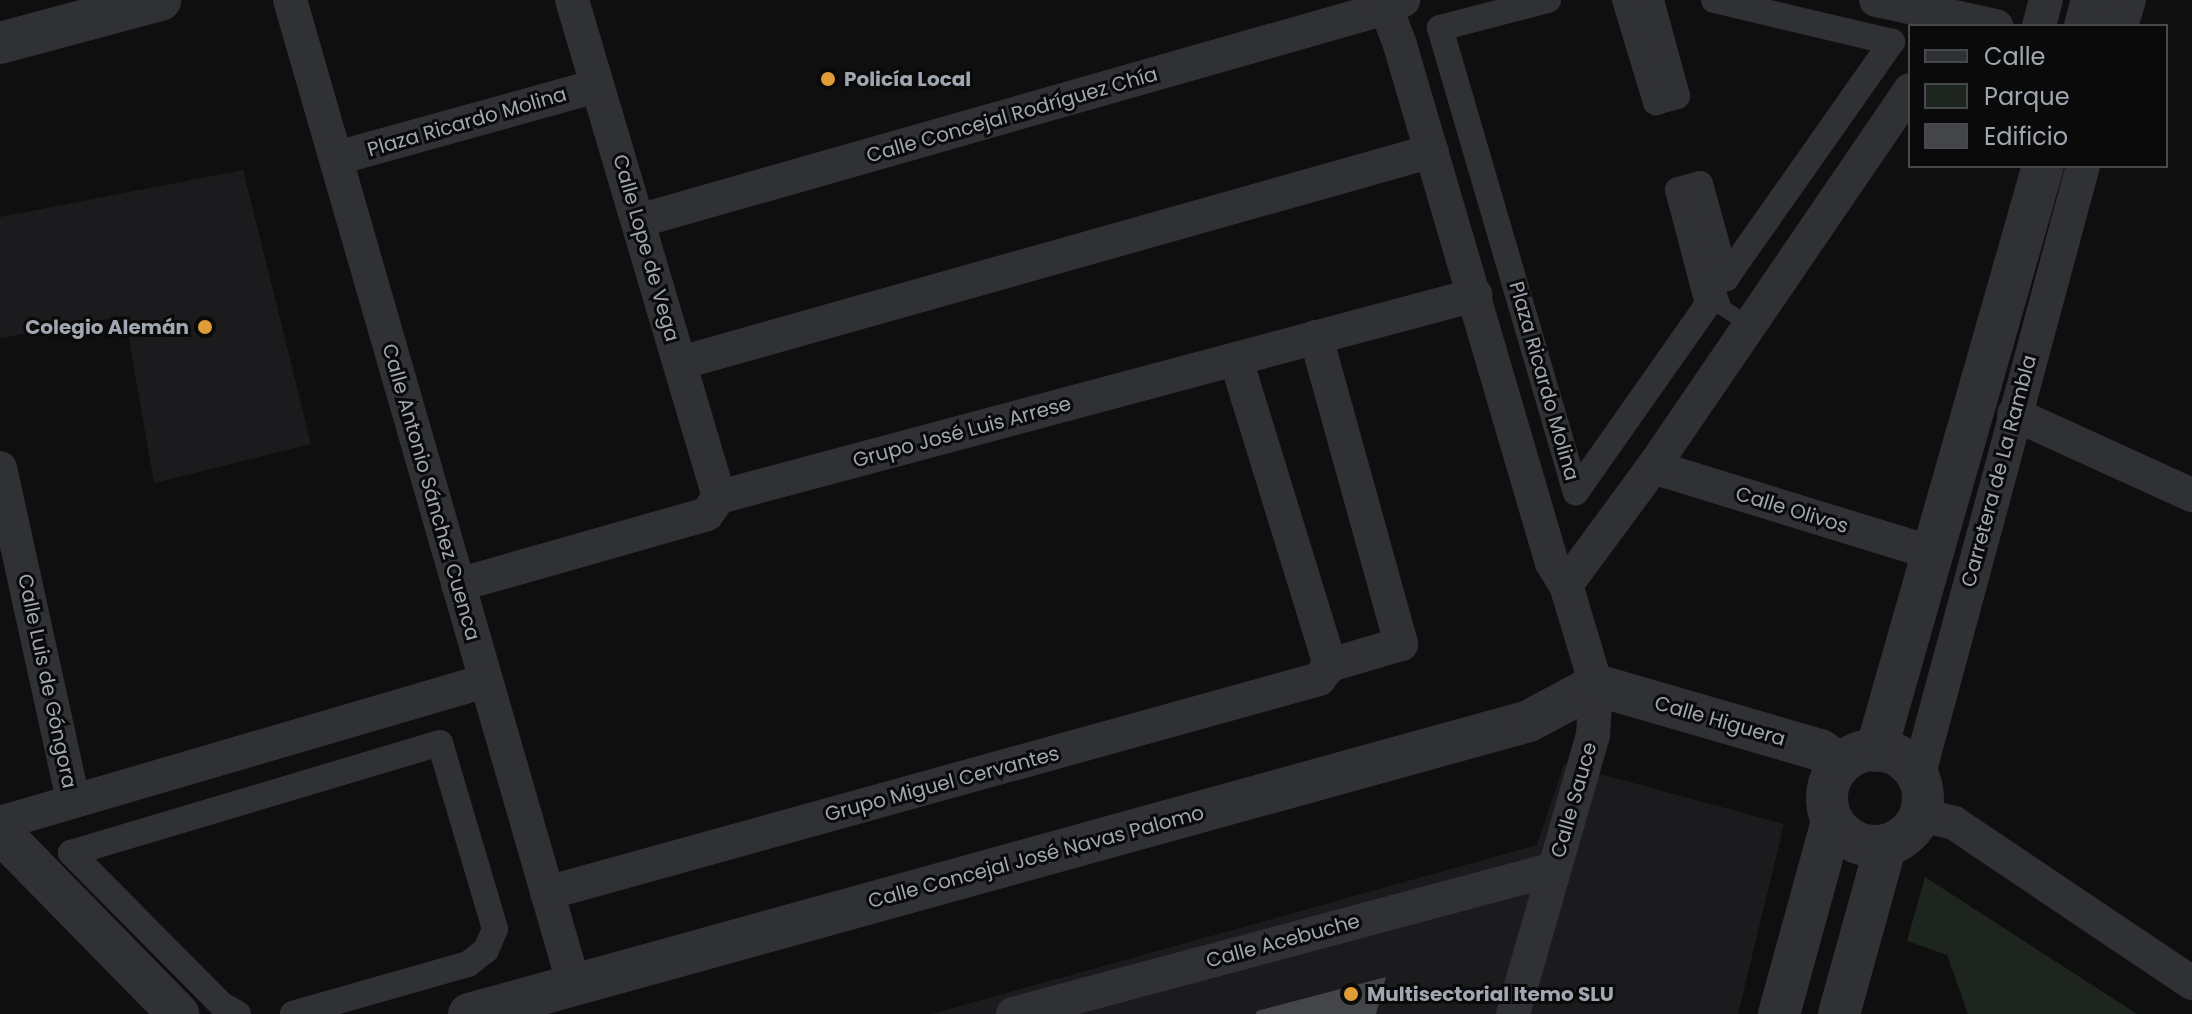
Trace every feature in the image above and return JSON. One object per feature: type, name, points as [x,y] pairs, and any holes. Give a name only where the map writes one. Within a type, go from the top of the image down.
[{"type":"street","points":[[0,43],[160,0]]},
{"type":"street","name":"Calle Antonio Sánchez Cuenca","points":[[290,0],[574,985]]},
{"type":"street","name":"Calle Lope de Vega","points":[[572,0],[719,497]]},
{"type":"street","name":"Plaza Ricardo Molina","points":[[1548,0],[1440,28],[1576,492],[1708,304],[1678,190],[1700,184],[1726,278],[1892,42],[1714,0]]},
{"type":"street","points":[[1625,0],[1656,102],[1677,96],[1651,0]]},
{"type":"street","points":[[1876,0],[1956,22],[1976,24]]},
{"type":"street","points":[[2040,24],[2046,0]]},
{"type":"street","points":[[2086,24],[2092,0]]},
{"type":"street","points":[[2122,24],[2129,0]]},
{"type":"street","points":[[1394,4],[1432,151],[1552,563],[1566,585],[1653,467],[1908,93]]},
{"type":"street","name":"Calle Concejal Rodríguez Chía","points":[[638,221],[1394,4]]},
{"type":"street","name":"Plaza Ricardo Molina","points":[[337,158],[597,86]]},
{"type":"street","points":[[680,363],[1432,151]]},
{"type":"street","name":"Carretera de La Rambla","points":[[1858,757],[1930,552],[2042,168]]},
{"type":"street","name":"Carretera de La Rambla","points":[[1919,796],[2014,414],[2082,168]]},
{"type":"street","name":"Grupo José Luis Arrese","points":[[458,585],[707,514],[719,497],[1475,295]]},
{"type":"street","name":"Grupo Miguel Cervantes","points":[[547,893],[1319,679],[1330,665],[1401,644],[1316,337]]},
{"type":"street","points":[[1236,359],[1330,665]]},
{"type":"street","points":[[2014,414],[2192,495]]},
{"type":"street","name":"Calle Olivos","points":[[1653,467],[1930,552]]},
{"type":"street","name":"Calle Luis de Góngora","points":[[0,468],[73,801]]},
{"type":"street","name":"Calle Sauce","points":[[1513,1014],[1593,735],[1596,685],[1566,585]]},
{"type":"street","points":[[0,823],[485,681]]},
{"type":"street","name":"Calle Higuera","points":[[1596,685],[1820,750],[1858,757]]},
{"type":"street","name":"Calle Concejal José Navas Palomo","points":[[469,1014],[1529,721],[1596,685]]},
{"type":"street","points":[[238,1014],[221,1004],[71,853],[440,743],[495,929],[486,950],[468,964],[293,1014]]},
{"type":"street","points":[[1779,1014],[1832,821],[1827,790],[1858,757],[1898,756],[1919,796],[1954,823],[2192,983]]},
{"type":"street","points":[[1832,821],[1855,842],[1886,845],[1907,833],[1919,796]]},
{"type":"street","points":[[0,832],[178,1014]]},
{"type":"street","points":[[1839,1014],[1886,845]]},
{"type":"street","name":"Calle Acebuche","points":[[1013,1014],[1554,869]]},
{"type":"lane","points":[[1638,0],[1663,92]]},
{"type":"lane","points":[[1690,193],[1723,308],[1750,325]]},
{"type":"shaded area","name":"Colegio Alemán","points":[[243,170],[311,444],[154,483],[125,316],[0,338],[0,217]]},
{"type":"shaded area","points":[[1564,764],[1784,824],[1738,1014],[931,1014],[1537,845]]},
{"type":"green space","points":[[1925,877],[2137,1014],[1968,1014],[1947,955],[1907,941]]},
{"type":"building","name":"Multisectorial Itemo SLU","points":[[1386,977],[1376,1014],[1256,1014],[1257,1011]]},
{"type":"place","name":"Policía Local","points":[[828,79]]},
{"type":"place","name":"Colegio Alemán","points":[[205,327]]},
{"type":"place","name":"Multisectorial Itemo SLU","points":[[1351,994]]}]
